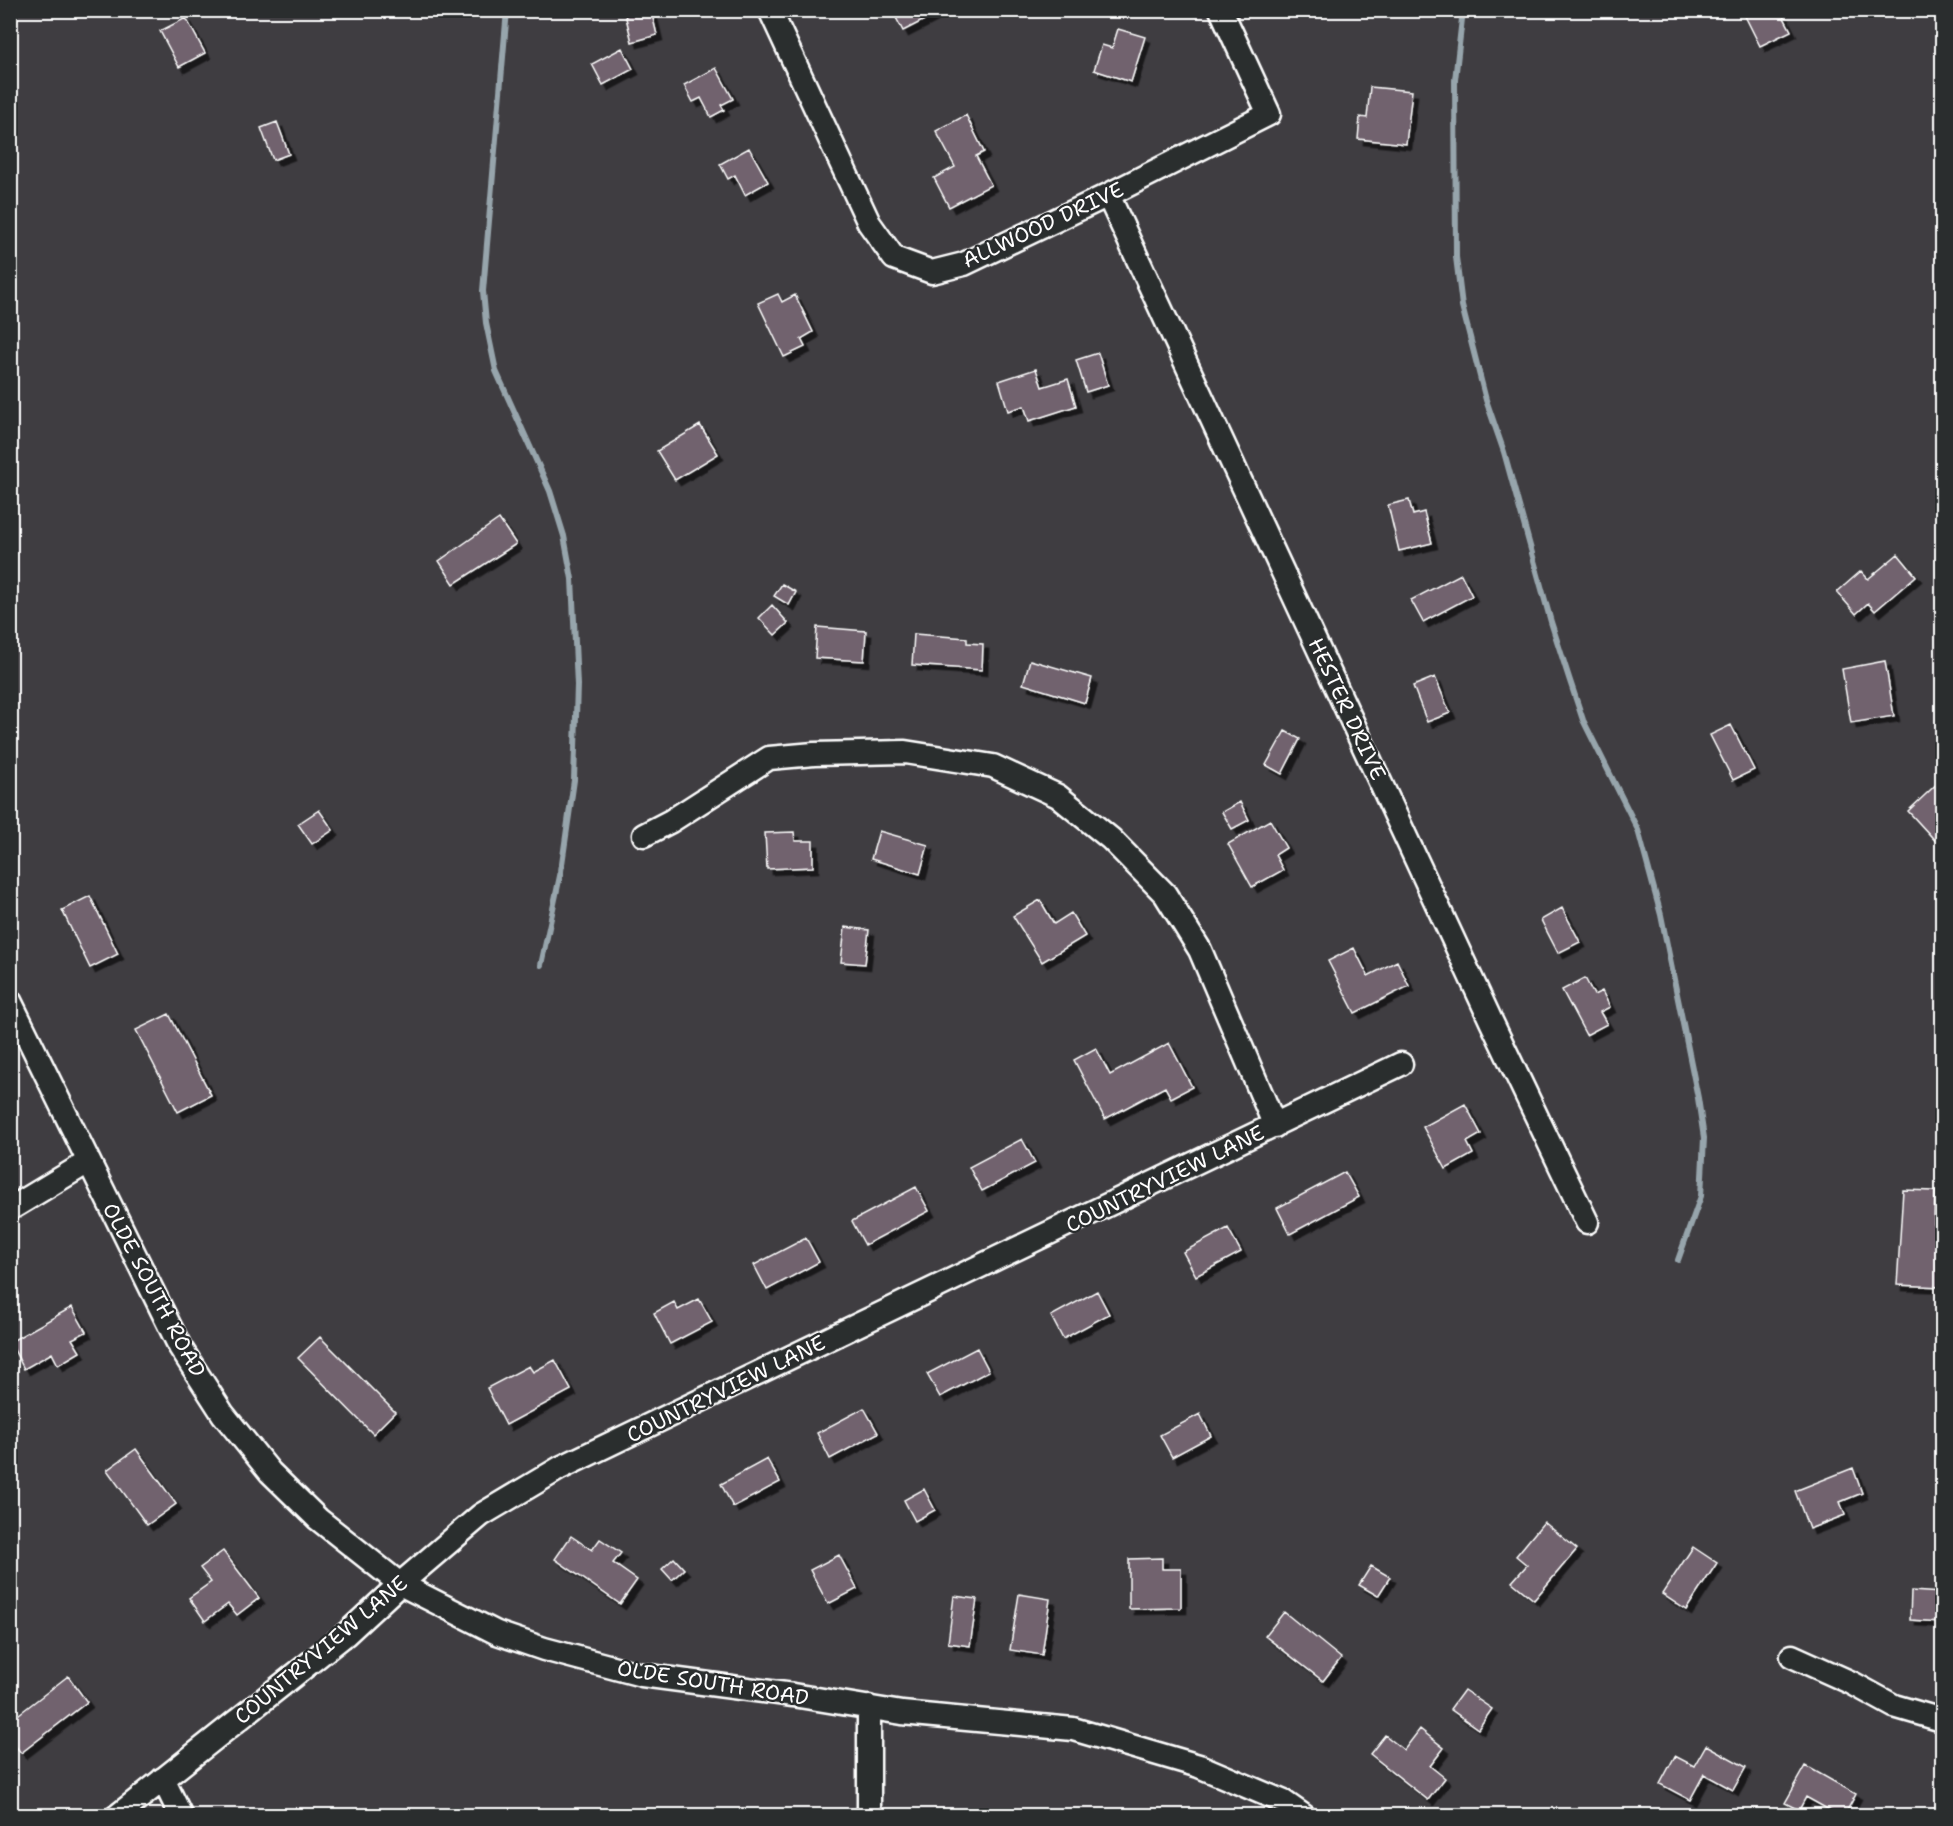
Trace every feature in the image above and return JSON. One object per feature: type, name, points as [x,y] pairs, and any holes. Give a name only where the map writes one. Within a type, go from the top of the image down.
[{"type":"street","name":"ALLWOOD DRIVE","points":[[770,10],[869,223],[894,258],[932,272],[964,264],[1269,114],[1221,10]]},
{"type":"street","name":"HESTER DRIVE","points":[[1108,195],[1481,999],[1587,1222]]},
{"type":"street","points":[[644,835],[671,821],[769,758],[814,754],[904,752],[993,766],[1058,796],[1111,839],[1165,894],[1200,950],[1275,1126]]},
{"type":"street","name":"OLDE SOUTH ROAD","points":[[10,1001],[180,1347],[223,1414],[270,1472],[318,1519],[400,1584],[497,1633],[543,1649],[631,1672],[902,1713],[1073,1728],[1199,1766],[1284,1802],[1304,1815]]},
{"type":"street","name":"COUNTRYVIEW LANE","points":[[117,1815],[345,1635],[400,1584],[481,1515],[560,1468],[1401,1065]]},
{"type":"street","points":[[10,1209],[88,1162]]},
{"type":"street","points":[[1792,1656],[1852,1683],[1894,1706],[1942,1720]]},
{"type":"street","points":[[869,1707],[869,1815]]},
{"type":"street","points":[[163,1779],[181,1815]]},
{"type":"building","points":[[624,10],[651,10],[657,35],[632,42]]},
{"type":"building","points":[[892,10],[936,10],[938,13],[903,31]]},
{"type":"building","points":[[1742,10],[1780,10],[1791,31],[1760,46]]},
{"type":"building","points":[[186,18],[205,53],[179,67],[160,31]]},
{"type":"building","points":[[1118,29],[1145,37],[1131,82],[1094,70],[1102,45],[1112,48]]},
{"type":"building","points":[[622,48],[633,69],[603,85],[592,64]]},
{"type":"building","points":[[716,68],[733,99],[721,105],[724,110],[711,117],[701,98],[693,102],[684,85]]},
{"type":"building","points":[[1370,87],[1412,91],[1406,144],[1358,139],[1360,117],[1367,118]]},
{"type":"building","points":[[966,115],[984,152],[976,156],[991,185],[949,207],[934,178],[955,167],[936,131]]},
{"type":"building","points":[[277,122],[289,154],[273,160],[261,128]]},
{"type":"building","points":[[749,148],[768,182],[745,195],[735,175],[728,179],[720,164]]},
{"type":"building","points":[[778,294],[782,302],[795,295],[813,332],[801,339],[805,347],[784,357],[758,303]]},
{"type":"building","points":[[1098,353],[1108,385],[1086,392],[1076,360]]},
{"type":"building","points":[[1036,369],[1042,387],[1068,379],[1076,406],[1029,421],[1024,406],[1008,411],[999,381]]},
{"type":"building","points":[[700,425],[718,454],[675,480],[657,451]]},
{"type":"building","points":[[1409,500],[1413,515],[1424,512],[1432,543],[1399,551],[1388,505]]},
{"type":"building","points":[[499,519],[516,544],[454,584],[439,561]]},
{"type":"building","points":[[1898,554],[1916,576],[1875,611],[1868,603],[1856,614],[1837,592],[1861,571],[1868,579]]},
{"type":"building","points":[[1461,574],[1472,596],[1423,622],[1411,600]]},
{"type":"building","points":[[782,584],[796,592],[789,605],[774,596]]},
{"type":"building","points":[[772,605],[788,623],[775,635],[759,618]]},
{"type":"building","points":[[817,627],[866,631],[864,661],[815,658]]},
{"type":"building","points":[[914,634],[967,638],[967,643],[983,644],[982,670],[912,665]]},
{"type":"building","points":[[1030,660],[1092,678],[1085,703],[1023,684]]},
{"type":"building","points":[[1885,661],[1894,716],[1851,723],[1842,669]]},
{"type":"building","points":[[1435,677],[1450,713],[1427,722],[1413,686]]},
{"type":"building","points":[[1731,725],[1754,770],[1733,780],[1710,735]]},
{"type":"building","points":[[1285,731],[1300,739],[1282,774],[1266,765]]},
{"type":"building","points":[[1942,779],[1942,848],[1908,811]]},
{"type":"building","points":[[1240,802],[1249,820],[1232,829],[1222,812]]},
{"type":"building","points":[[319,810],[333,830],[312,844],[298,824]]},
{"type":"building","points":[[1270,820],[1286,848],[1275,855],[1283,870],[1252,887],[1228,844]]},
{"type":"building","points":[[879,831],[928,845],[920,874],[871,859]]},
{"type":"building","points":[[794,832],[795,841],[813,841],[813,867],[767,869],[765,833]]},
{"type":"building","points":[[90,896],[118,954],[90,968],[62,910]]},
{"type":"building","points":[[1040,900],[1054,924],[1071,913],[1085,936],[1042,962],[1013,916]]},
{"type":"building","points":[[1562,908],[1580,942],[1558,953],[1541,920]]},
{"type":"building","points":[[845,927],[869,930],[865,964],[841,962]]},
{"type":"building","points":[[1354,948],[1368,976],[1397,961],[1409,986],[1355,1013],[1328,961]]},
{"type":"building","points":[[1585,978],[1594,995],[1602,991],[1610,1007],[1600,1012],[1607,1024],[1586,1035],[1562,990]]},
{"type":"building","points":[[169,1014],[211,1095],[178,1112],[136,1030]]},
{"type":"building","points":[[1169,1043],[1192,1087],[1171,1098],[1165,1087],[1105,1119],[1074,1060],[1096,1048],[1110,1075]]},
{"type":"building","points":[[1465,1104],[1481,1134],[1467,1142],[1473,1154],[1446,1169],[1423,1127]]},
{"type":"building","points":[[1022,1139],[1035,1163],[982,1191],[969,1167]]},
{"type":"building","points":[[1345,1172],[1359,1197],[1290,1234],[1277,1208]]},
{"type":"building","points":[[916,1187],[929,1211],[865,1245],[852,1221]]},
{"type":"building","points":[[1903,1190],[1935,1191],[1934,1224],[1942,1224],[1942,1287],[1897,1285]]},
{"type":"building","points":[[1228,1228],[1241,1252],[1196,1276],[1183,1252]]},
{"type":"building","points":[[806,1238],[819,1262],[767,1290],[754,1265]]},
{"type":"building","points":[[1097,1291],[1109,1314],[1063,1339],[1051,1316]]},
{"type":"building","points":[[699,1299],[712,1322],[670,1344],[654,1313],[674,1302],[678,1310]]},
{"type":"building","points":[[72,1307],[86,1332],[72,1339],[80,1352],[58,1365],[52,1353],[24,1369],[10,1342]]},
{"type":"building","points":[[320,1337],[395,1412],[373,1434],[298,1358]]},
{"type":"building","points":[[977,1348],[989,1371],[940,1397],[927,1374]]},
{"type":"building","points":[[555,1360],[571,1390],[506,1425],[487,1388],[529,1366],[533,1372]]},
{"type":"building","points":[[864,1408],[878,1433],[830,1459],[817,1433]]},
{"type":"building","points":[[1200,1414],[1211,1436],[1172,1457],[1160,1435]]},
{"type":"building","points":[[136,1449],[176,1504],[147,1525],[107,1470]]},
{"type":"building","points":[[767,1459],[780,1482],[733,1507],[721,1484]]},
{"type":"building","points":[[1853,1468],[1862,1493],[1840,1502],[1845,1515],[1809,1529],[1795,1491]]},
{"type":"building","points":[[924,1489],[935,1510],[915,1521],[904,1500]]},
{"type":"building","points":[[1544,1522],[1577,1549],[1534,1600],[1512,1582],[1527,1565],[1516,1556]]},
{"type":"building","points":[[571,1536],[592,1550],[600,1539],[621,1553],[613,1563],[637,1580],[620,1604],[555,1559]]},
{"type":"building","points":[[1693,1547],[1717,1563],[1686,1610],[1662,1594]]},
{"type":"building","points":[[223,1551],[259,1598],[237,1615],[228,1604],[205,1621],[189,1598],[211,1582],[200,1568]]},
{"type":"building","points":[[839,1555],[857,1589],[828,1604],[810,1570]]},
{"type":"building","points":[[674,1558],[684,1569],[672,1580],[662,1569]]},
{"type":"building","points":[[1162,1558],[1162,1569],[1181,1569],[1181,1608],[1129,1609],[1129,1559]]},
{"type":"building","points":[[1371,1566],[1390,1577],[1378,1596],[1359,1585]]},
{"type":"building","points":[[1911,1591],[1942,1593],[1942,1622],[1910,1620]]},
{"type":"building","points":[[1019,1594],[1050,1599],[1042,1655],[1010,1650]]},
{"type":"building","points":[[954,1596],[977,1599],[970,1646],[948,1643]]},
{"type":"building","points":[[1284,1612],[1341,1658],[1323,1681],[1265,1636]]},
{"type":"building","points":[[68,1676],[87,1702],[21,1753],[10,1739],[10,1721]]},
{"type":"building","points":[[1464,1690],[1492,1709],[1478,1729],[1450,1709]]},
{"type":"building","points":[[1420,1729],[1444,1748],[1430,1766],[1445,1778],[1428,1800],[1370,1754],[1385,1735],[1404,1750]]},
{"type":"building","points":[[1706,1745],[1746,1767],[1733,1790],[1704,1774],[1690,1800],[1660,1784],[1675,1756],[1694,1766]]},
{"type":"building","points":[[1806,1766],[1856,1794],[1844,1816],[1806,1797],[1799,1810],[1785,1803]]},
{"type":"waterway","points":[[507,10],[483,291],[486,323],[496,371],[550,491],[564,536],[572,579],[577,685],[574,780],[561,871],[541,965]]},
{"type":"waterway","points":[[1463,10],[1455,80],[1456,257],[1462,306],[1486,400],[1504,452],[1551,622],[1569,678],[1583,720],[1638,830],[1661,915],[1704,1138],[1701,1196],[1678,1260]]}]
